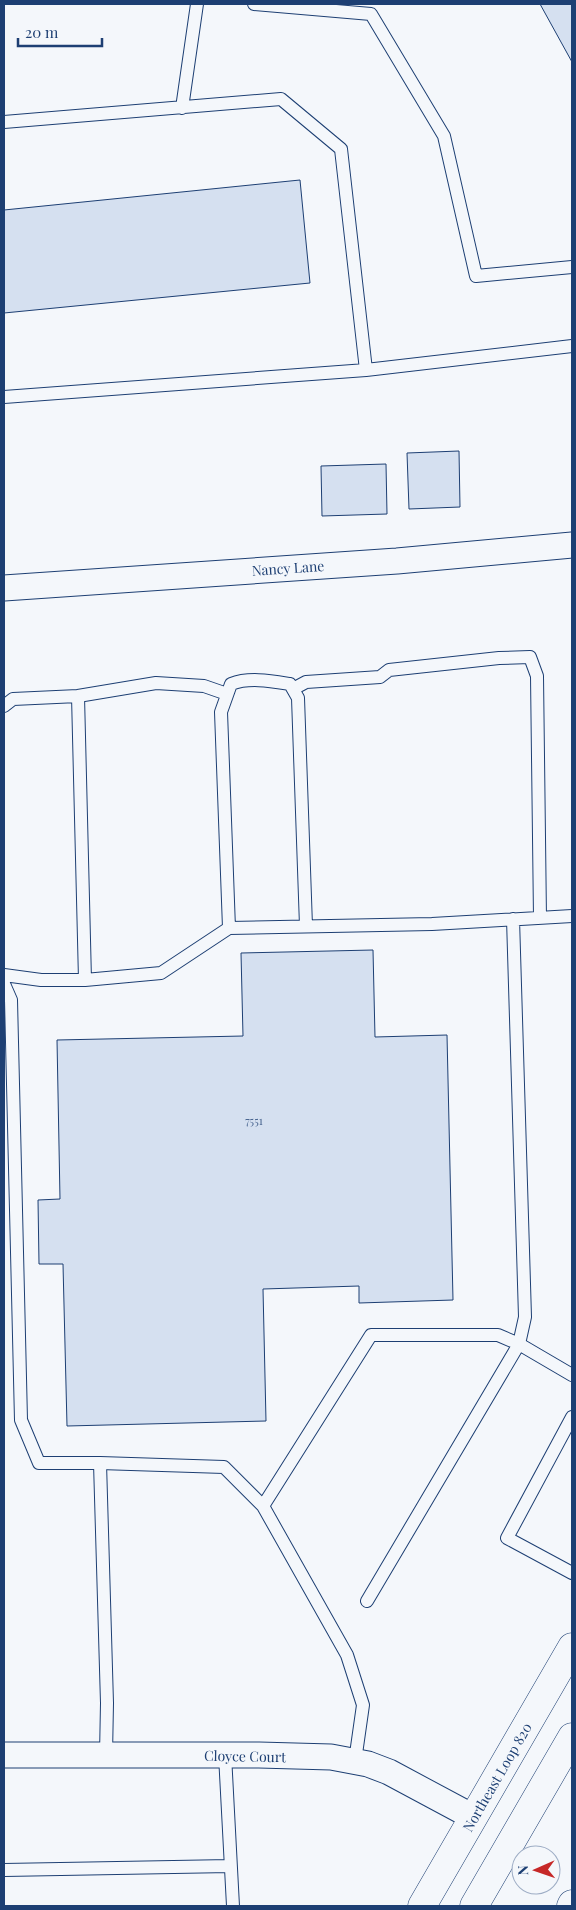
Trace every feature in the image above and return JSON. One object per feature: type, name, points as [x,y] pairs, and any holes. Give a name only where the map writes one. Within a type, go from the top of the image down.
[{"type":"main road","name":"Northeast Loop 820","points":[[422,1906],[572,1647]]},
{"type":"main road","points":[[474,1906],[572,1737]]},
{"type":"street","name":"Nancy Lane","points":[[4,588],[397,561],[572,545]]},
{"type":"street","name":"Cloyce Court","points":[[4,1755],[331,1757],[389,1772],[473,1817]]},
{"type":"lane","points":[[182,108],[196,4]]},
{"type":"lane","points":[[254,4],[371,14],[444,136],[476,276],[572,267]]},
{"type":"lane","points":[[4,122],[281,99],[341,150],[366,370]]},
{"type":"lane","points":[[4,397],[366,370],[572,346]]},
{"type":"lane","points":[[294,689],[306,682],[380,677],[389,670],[530,656],[537,676],[540,918]]},
{"type":"lane","points":[[229,928],[221,712],[230,684],[240,680],[290,684],[298,698],[306,926]]},
{"type":"lane","points":[[4,706],[13,698],[78,696],[156,683],[204,686],[227,694]]},
{"type":"lane","points":[[78,696],[85,980]]},
{"type":"lane","points":[[4,975],[42,980],[85,980],[161,973],[229,928],[432,924],[572,916]]},
{"type":"lane","points":[[367,1601],[520,1344],[525,1317],[512,919]]},
{"type":"lane","points":[[4,984],[12,1000],[20,1420],[39,1463],[224,1467],[263,1506],[347,1655],[363,1705],[355,1762]]},
{"type":"lane","points":[[263,1506],[371,1336],[498,1335],[520,1344],[572,1375]]},
{"type":"lane","points":[[572,1418],[507,1538],[572,1573]]},
{"type":"lane","points":[[100,1463],[107,1703],[106,1755]]},
{"type":"lane","points":[[225,1755],[233,1906]]},
{"type":"lane","points":[[4,1870],[230,1866]]},
{"type":"building","points":[[540,4],[572,4],[572,62]]},
{"type":"building","points":[[300,180],[310,283],[4,313],[4,210]]},
{"type":"building","points":[[459,451],[460,507],[409,509],[407,453]]},
{"type":"building","points":[[386,464],[387,514],[322,516],[321,466]]},
{"type":"building","points":[[373,950],[375,1037],[447,1035],[453,1300],[359,1303],[359,1286],[263,1289],[266,1421],[67,1426],[63,1264],[39,1264],[38,1200],[60,1199],[57,1040],[243,1036],[241,953]]}]
